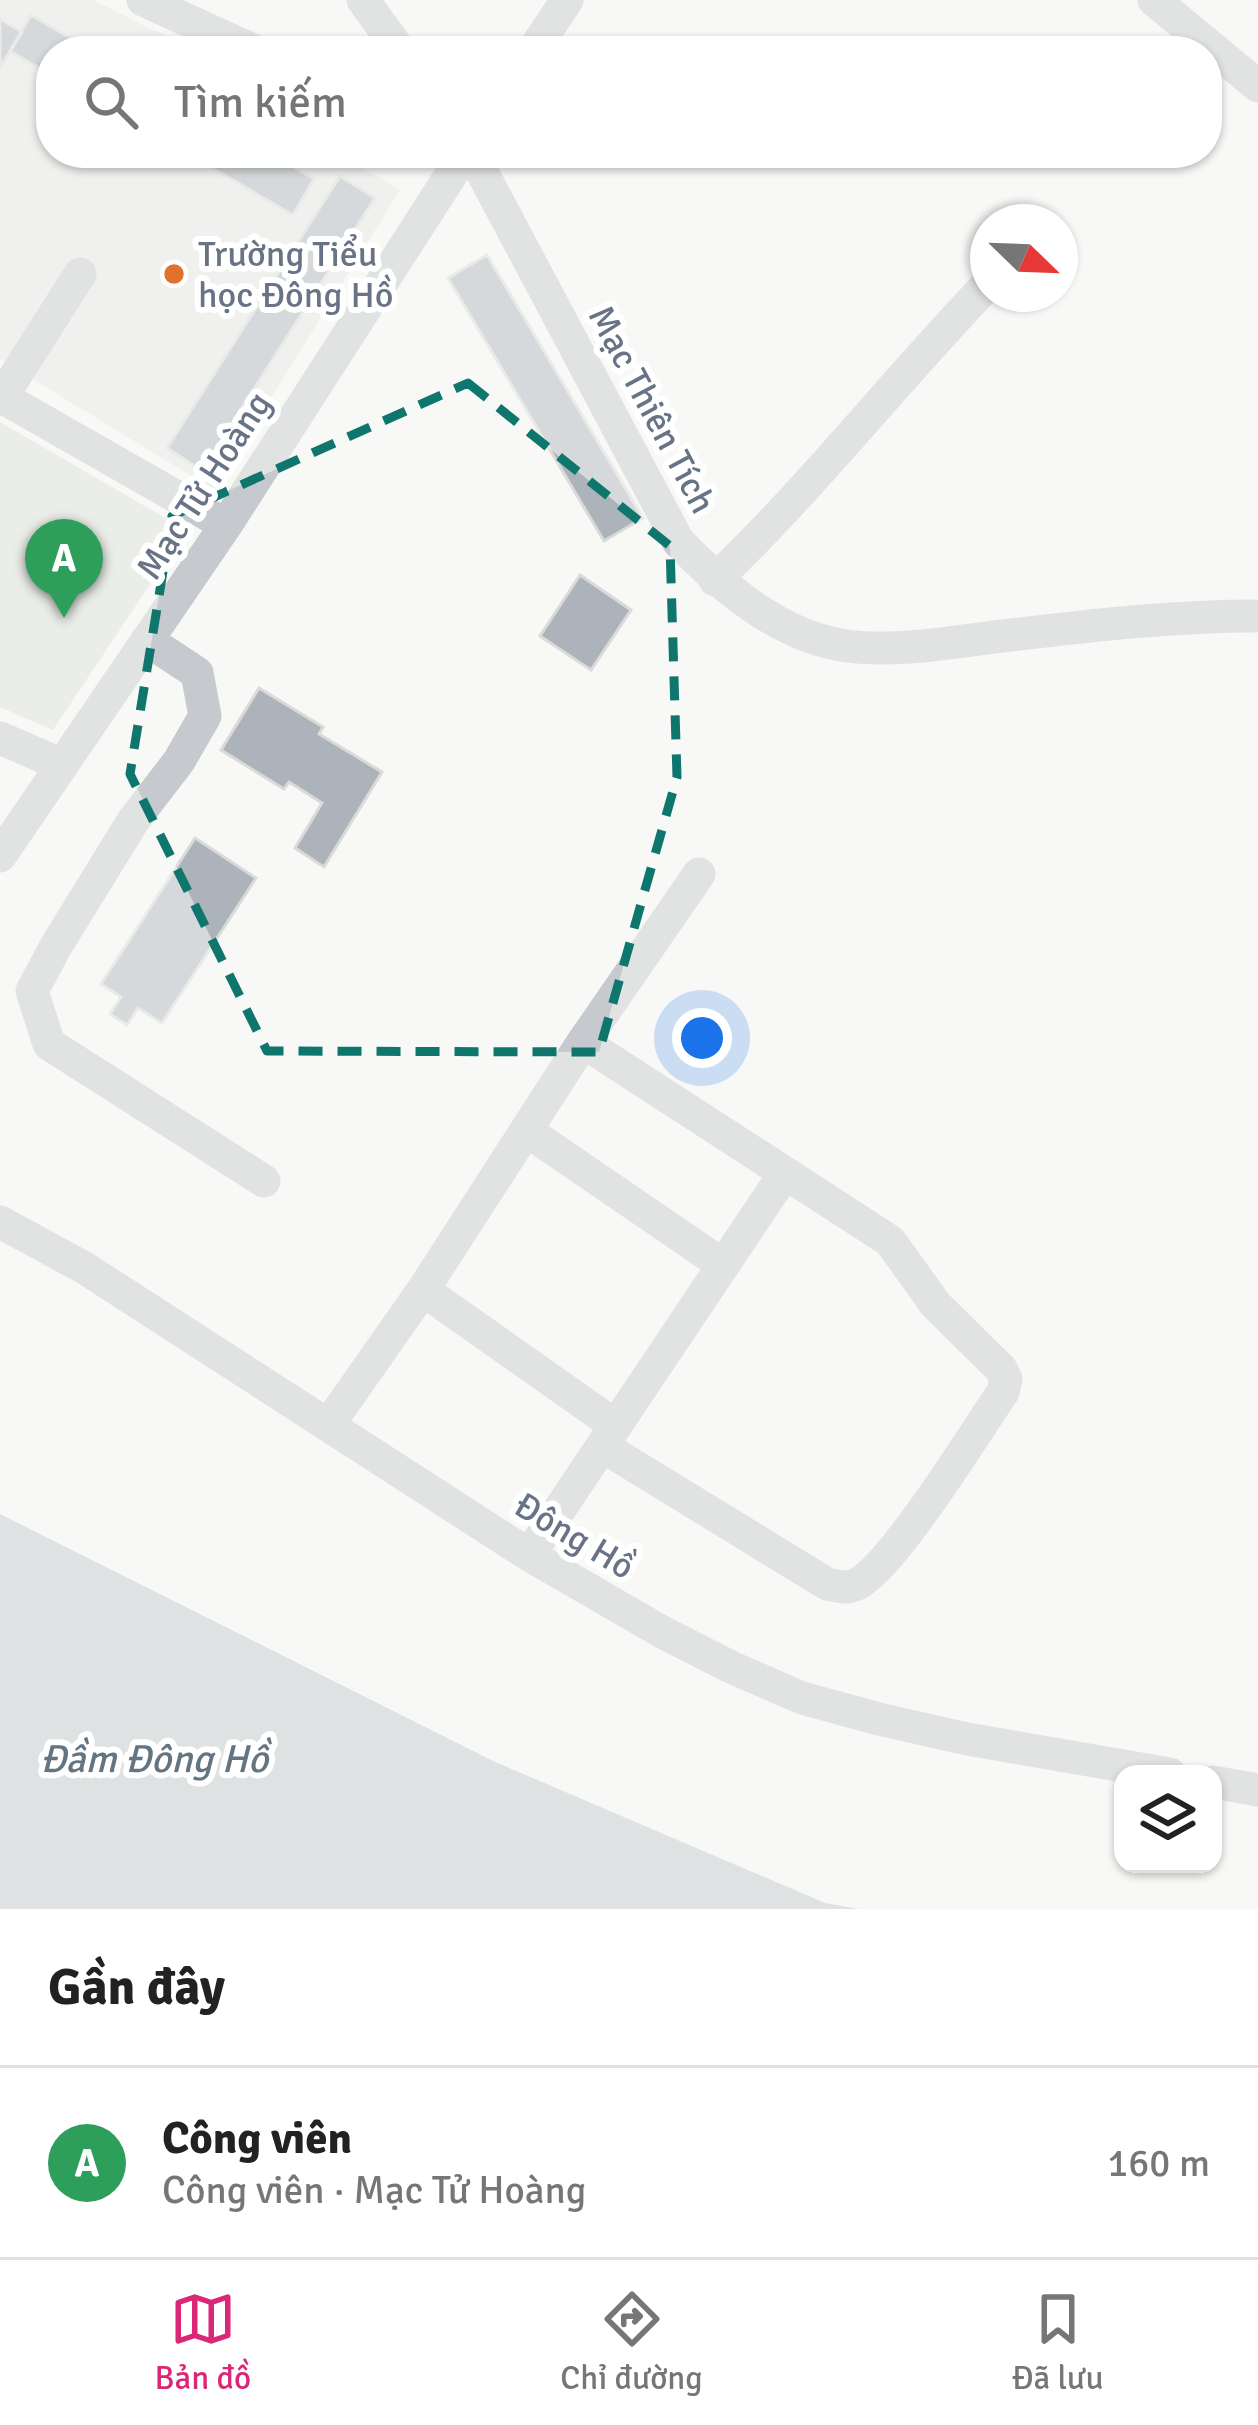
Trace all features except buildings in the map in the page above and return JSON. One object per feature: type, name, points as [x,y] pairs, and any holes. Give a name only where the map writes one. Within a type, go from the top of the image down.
[{"type":"street","points":[[143,0],[222,36]]},
{"type":"street","points":[[364,0],[389,36]]},
{"type":"street","points":[[543,36],[567,0]]},
{"type":"street","points":[[1154,0],[1198,36]]},
{"type":"street","points":[[1222,56],[1258,86]]},
{"type":"street","name":"Mạc Tử Hoàng","points":[[0,856],[226,525],[458,168]]},
{"type":"street","name":"Mạc Thiên Tích","points":[[476,168],[679,541],[715,580],[787,626],[845,646],[939,644],[1161,619],[1258,616]]},
{"type":"street","points":[[80,274],[1,396],[226,525]]},
{"type":"street","points":[[715,580],[772,525],[970,303]]},
{"type":"street","points":[[147,640],[197,674],[205,716],[179,761],[134,821],[32,991],[50,1044],[264,1181]]},
{"type":"street","points":[[0,738],[62,765]]},
{"type":"street","points":[[329,1424],[699,874]]},
{"type":"street","points":[[423,1290],[609,1436],[827,1584],[845,1587],[869,1576],[900,1541],[1003,1393],[1005,1375],[936,1305],[890,1241],[583,1042]]},
{"type":"street","points":[[527,1131],[723,1265]]},
{"type":"street","points":[[529,1555],[784,1173]]},
{"type":"street","name":"Đông Hồ","points":[[0,1222],[83,1267],[529,1555],[731,1667],[802,1698],[967,1738],[1119,1765]]},
{"type":"street","points":[[1222,1784],[1258,1790]]},
{"type":"highlighted area","points":[[468,383],[670,546],[677,777],[599,1052],[267,1051],[130,774],[172,516]]},
{"type":"shaded area","name":"Trường Tiểu học Đông Hồ","points":[[0,0],[93,0],[166,36],[36,36],[36,168],[363,168],[400,190],[214,490],[0,359]]},
{"type":"shaded area","points":[[0,422],[186,530],[53,730],[0,707]]},
{"type":"water","name":"Đầm Đông Hồ","points":[[0,1514],[493,1761],[825,1903],[858,1909],[0,1909]]},
{"type":"place","name":"Trường Tiểu học Đông Hồ","points":[[174,274]]},
{"type":"place","name":"Công viên","points":[[64,618]]}]
